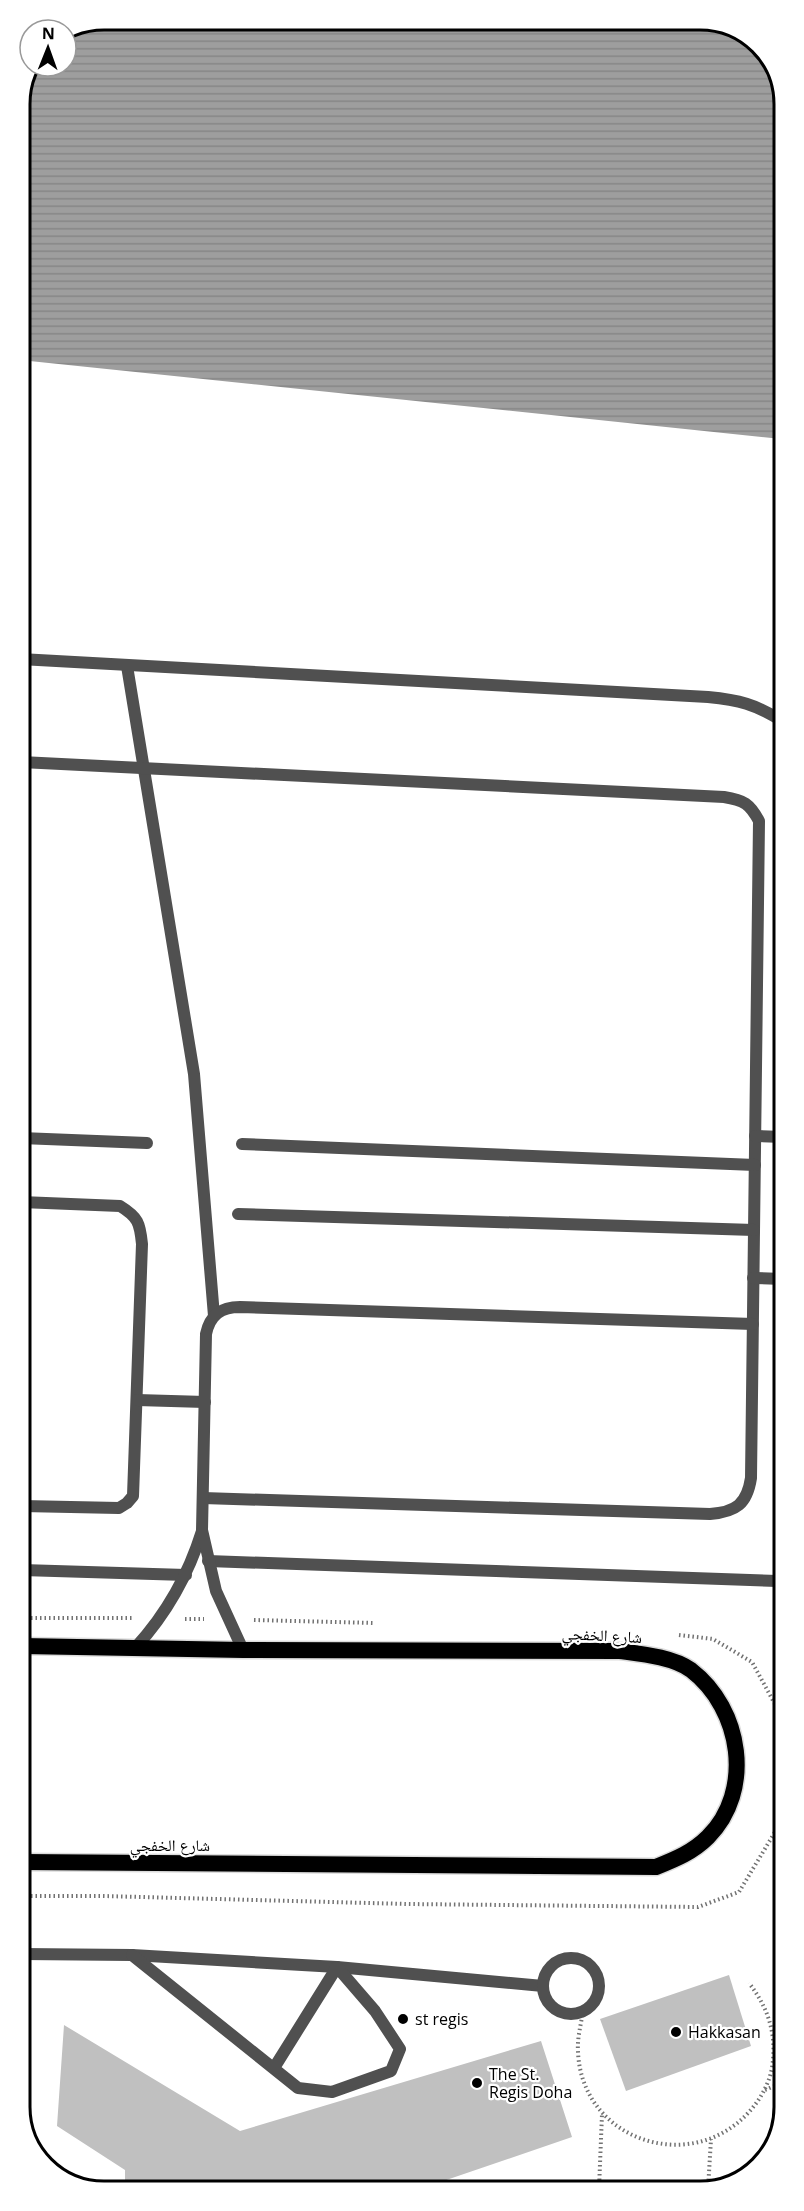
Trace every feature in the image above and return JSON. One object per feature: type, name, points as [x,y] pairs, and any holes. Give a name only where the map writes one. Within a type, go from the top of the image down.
[{"type":"highway","name":"شارع الخفجي","points":[[30,1646],[243,1650],[620,1651],[659,1657],[690,1669],[709,1689],[722,1708],[736,1744],[737,1771],[734,1793],[724,1817],[708,1837],[690,1853],[657,1867],[30,1862]]},
{"type":"street","points":[[30,660],[708,696],[734,699],[760,707],[774,716]]},
{"type":"street","points":[[127,666],[194,1074],[214,1316]]},
{"type":"street","points":[[30,763],[724,797],[739,799],[752,808],[759,821],[750,1485],[748,1493],[739,1506],[726,1513],[203,1498]]},
{"type":"street","points":[[755,1136],[774,1137]]},
{"type":"street","points":[[30,1138],[147,1143]]},
{"type":"street","points":[[242,1144],[755,1165]]},
{"type":"street","points":[[30,1202],[120,1206],[133,1214],[141,1228],[142,1244],[133,1496],[119,1508],[109,1509],[30,1506]]},
{"type":"street","points":[[238,1214],[754,1230]]},
{"type":"street","points":[[753,1278],[774,1279]]},
{"type":"street","points":[[243,1650],[219,1598],[202,1530],[206,1334],[208,1324],[221,1310],[240,1307],[753,1324]]},
{"type":"street","points":[[137,1400],[205,1402]]},
{"type":"street","points":[[136,1647],[160,1618],[186,1575],[202,1530]]},
{"type":"street","points":[[208,1561],[774,1581]]},
{"type":"street","points":[[30,1570],[186,1575]]},
{"type":"street","points":[[30,1954],[132,1955],[337,1967],[543,1986]]},
{"type":"street","points":[[132,1955],[298,2088],[332,2092],[391,2071],[400,2049],[375,2011],[337,1967]]},
{"type":"street","points":[[573,1958],[582,1960],[596,1972],[600,1990],[591,2006],[575,2014],[556,2010],[545,1996],[543,1986],[548,1969],[555,1963],[573,1958]]},
{"type":"street","points":[[274,2068],[337,1967]]},
{"type":"path","points":[[30,1896],[407,1904],[698,1906],[739,1892],[774,1834]]},
{"type":"path","points":[[583,2012],[578,2036],[580,2069],[585,2085],[602,2113],[628,2133],[643,2140],[658,2144],[691,2144],[725,2133],[754,2107],[764,2091],[772,2063],[773,2034],[765,2007],[749,1983]]},
{"type":"path","points":[[764,2091],[774,2086]]},
{"type":"path","points":[[599,2181],[602,2113]]},
{"type":"path","points":[[708,2180],[711,2139]]},
{"type":"shaded area","points":[[104,30],[704,30],[733,38],[745,45],[761,63],[771,85],[774,104],[774,438],[30,361],[30,100],[36,78],[78,78],[78,35],[90,31]]},
{"type":"building","name":"Hakkasan","points":[[729,1975],[751,2046],[626,2091],[600,2019]]},
{"type":"building","name":"The St. Regis Doha","points":[[64,2025],[240,2131],[541,2041],[572,2137],[443,2181],[125,2181],[125,2170],[57,2126]]},
{"type":"place","name":"st regis","points":[[403,2019]]},
{"type":"place","name":"Hakkasan","points":[[676,2032]]},
{"type":"place","name":"The St. Regis Doha","points":[[477,2083]]}]
